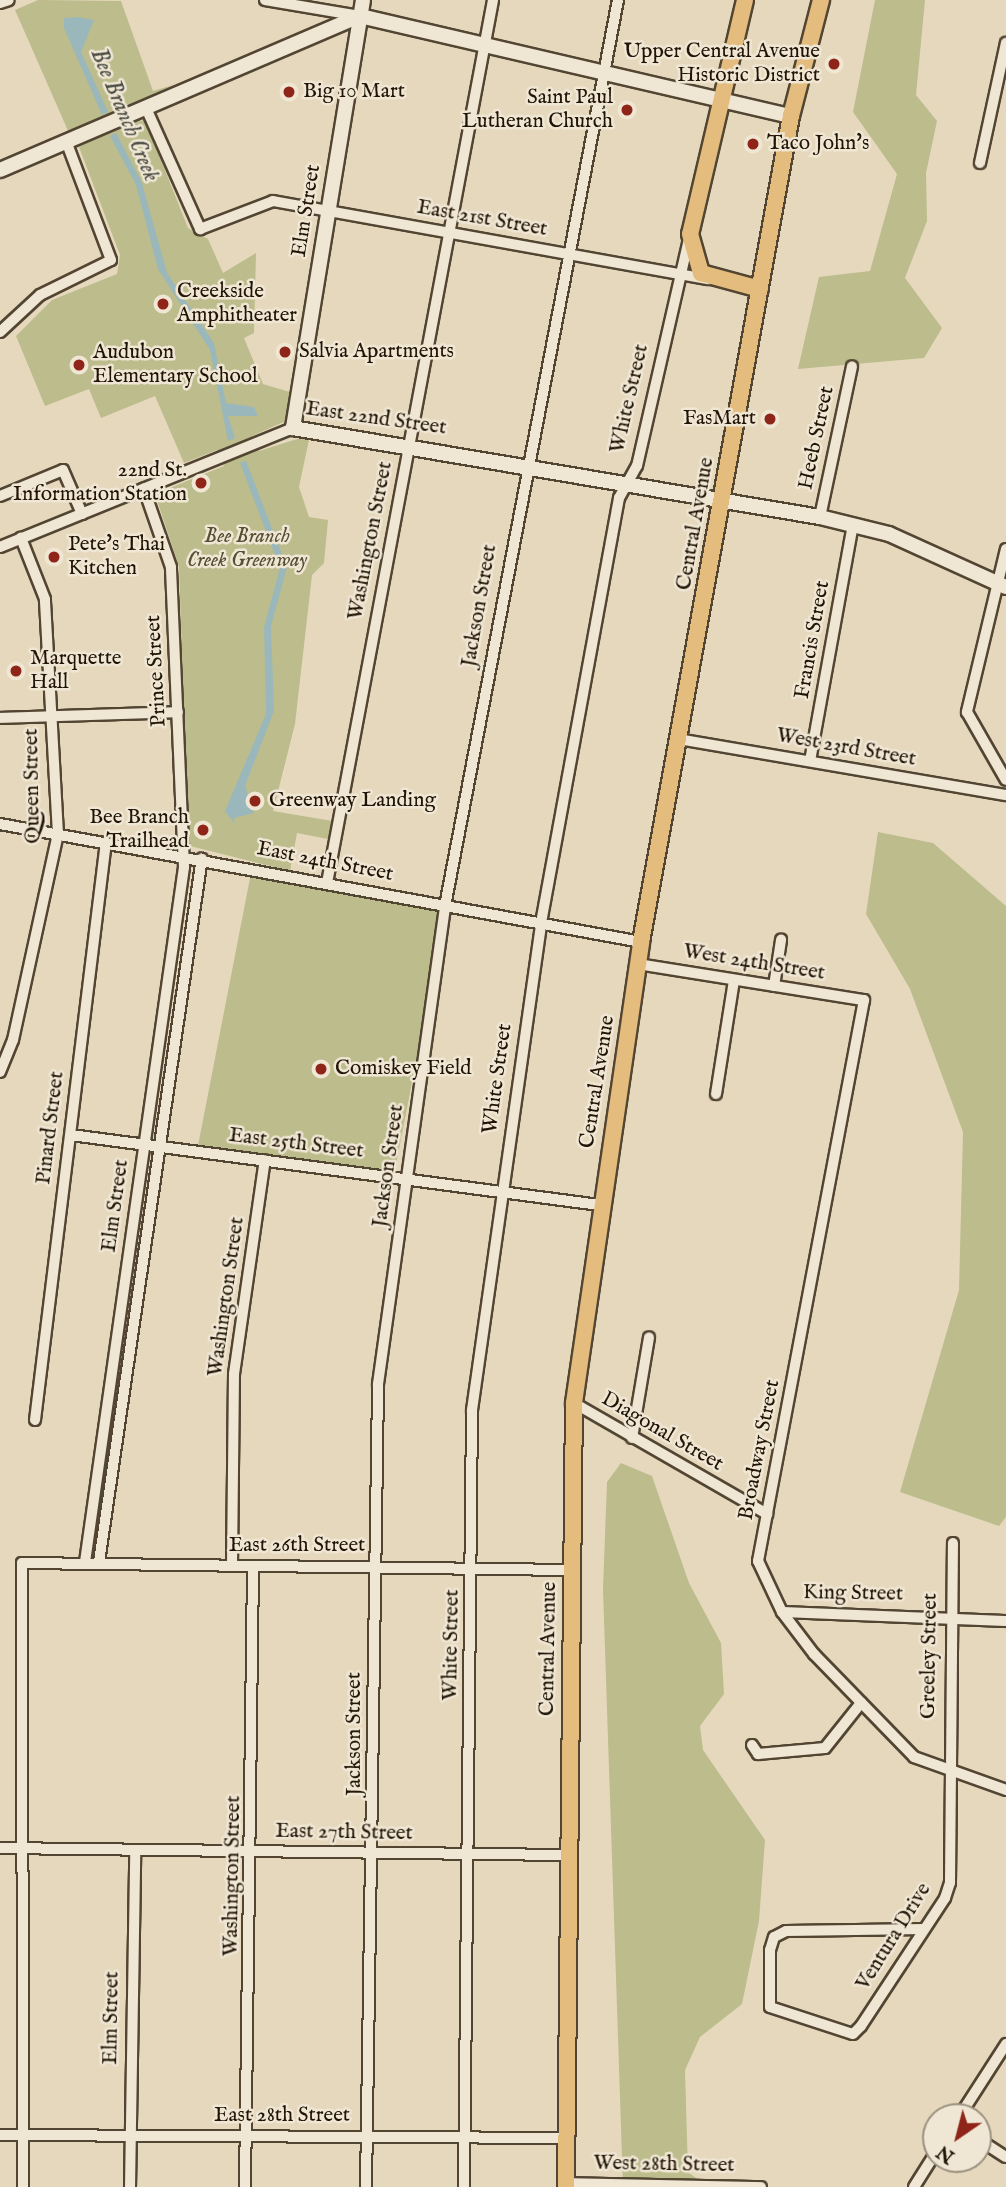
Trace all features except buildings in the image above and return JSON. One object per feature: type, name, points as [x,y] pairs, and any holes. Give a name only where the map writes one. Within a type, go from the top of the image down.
[{"type":"main road","name":"White Street","points":[[690,234],[746,0]]},
{"type":"main road","name":"Central Avenue","points":[[566,2185],[567,1855],[574,1404],[599,1205],[641,942],[791,116],[818,0]]},
{"type":"main road","points":[[690,234],[695,266],[711,278]]},
{"type":"main road","name":"East 21st Street","points":[[711,278],[760,289]]},
{"type":"street","points":[[0,3],[9,0]]},
{"type":"street","points":[[265,0],[360,16],[791,116]]},
{"type":"street","name":"Elm Street","points":[[293,428],[363,0]]},
{"type":"street","name":"Washington Street","points":[[327,883],[493,0]]},
{"type":"street","name":"Jackson Street","points":[[366,2187],[365,2134],[374,1852],[378,1384],[445,906],[566,253],[601,72],[618,0]]},
{"type":"street","points":[[0,170],[360,16]]},
{"type":"street","points":[[980,163],[1006,43]]},
{"type":"street","name":"East 21st Street","points":[[146,108],[200,229],[273,201],[448,234],[711,278]]},
{"type":"street","points":[[3,330],[40,295],[111,260],[66,141]]},
{"type":"street","name":"White Street","points":[[464,2187],[474,1567],[472,1410],[541,923],[627,484],[637,466],[678,274],[690,234]]},
{"type":"street","points":[[0,315],[3,330]]},
{"type":"street","name":"Heeb Street","points":[[820,517],[852,366]]},
{"type":"street","name":"East 22nd Street","points":[[0,547],[293,428],[409,444],[820,517],[889,534],[1003,586]]},
{"type":"street","points":[[0,496],[63,470],[82,514]]},
{"type":"street","name":"Prince Street","points":[[144,489],[170,561],[185,856]]},
{"type":"street","name":"Francis Street","points":[[810,761],[853,526]]},
{"type":"street","name":"Queen Street","points":[[0,1073],[13,1040],[58,834],[46,599],[21,538]]},
{"type":"street","points":[[1006,549],[1003,586],[967,712],[1006,780]]},
{"type":"street","points":[[0,718],[178,712]]},
{"type":"street","name":"West 23rd Street","points":[[678,740],[1006,795]]},
{"type":"street","name":"East 24th Street","points":[[0,824],[202,858],[641,942]]},
{"type":"street","name":"Pinard Street","points":[[35,1420],[106,842]]},
{"type":"street","name":"Elm Street","points":[[85,1562],[185,856]]},
{"type":"street","name":"Elm Street","points":[[99,1562],[202,858]]},
{"type":"street","points":[[774,986],[781,940]]},
{"type":"street","name":"West 24th Street","points":[[638,964],[864,1000]]},
{"type":"street","points":[[716,1094],[734,980]]},
{"type":"street","name":"Broadway Street","points":[[864,1000],[758,1561],[782,1612],[861,1703],[914,1757],[1006,1790]]},
{"type":"street","name":"East 25th Street","points":[[71,1135],[406,1177],[599,1205]]},
{"type":"street","name":"Washington Street","points":[[232,1565],[234,1374],[265,1160]]},
{"type":"street","points":[[632,1438],[649,1337]]},
{"type":"street","name":"Diagonal Street","points":[[574,1404],[767,1514]]},
{"type":"street","name":"Greeley Street","points":[[949,1770],[948,1615],[953,1543]]},
{"type":"street","name":"East 26th Street","points":[[26,1848],[22,1563],[376,1565],[571,1570]]},
{"type":"street","name":"Washington Street","points":[[245,2187],[244,2134],[254,1851],[253,1566]]},
{"type":"street","name":"King Street","points":[[782,1612],[948,1615],[1006,1621]]},
{"type":"street","points":[[752,1745],[758,1755],[825,1748],[861,1703]]},
{"type":"street","name":"Ventura Drive","points":[[924,1929],[786,1931],[774,1937],[765,1996],[770,2007],[853,2034],[924,1929],[950,1883],[949,1770]]},
{"type":"street","name":"East 27th Street","points":[[0,1848],[567,1855]]},
{"type":"street","points":[[23,2187],[26,1848]]},
{"type":"street","name":"Elm Street","points":[[130,2187],[135,1850]]},
{"type":"street","points":[[968,2103],[1006,2044]]},
{"type":"street","name":"East 28th Street","points":[[0,2135],[365,2134],[565,2138]]},
{"type":"street","name":"West 28th Street","points":[[566,2185],[761,2187]]},
{"type":"green space","name":"Bee Branch Creek Greenway","points":[[38,0],[121,1],[153,91],[173,85],[124,109],[130,123],[145,120],[188,228],[208,239],[223,273],[256,253],[254,333],[244,338],[263,384],[293,393],[286,421],[252,436],[259,451],[310,435],[299,487],[309,517],[328,520],[324,563],[312,575],[295,724],[273,811],[332,821],[328,839],[297,833],[290,871],[190,846],[177,701],[183,685],[179,567],[155,494],[224,466],[217,450],[184,463],[155,396],[101,418],[89,389],[45,406],[16,336],[52,300],[117,274],[120,255],[79,147],[95,137],[69,133],[15,10]]},
{"type":"green space","points":[[875,0],[925,0],[916,95],[937,121],[926,173],[927,221],[905,278],[942,328],[924,358],[798,369],[819,277],[870,271],[897,174],[853,112]]},
{"type":"green space","points":[[878,832],[933,843],[1006,906],[1006,1517],[999,1526],[900,1492],[959,1290],[963,1132],[910,989],[866,914]]},
{"type":"green space","points":[[251,873],[445,911],[392,1184],[198,1146]]},
{"type":"green space","points":[[621,1463],[652,1476],[689,1583],[721,1643],[724,1694],[700,1726],[703,1750],[765,1840],[759,1921],[742,2004],[700,2037],[685,2070],[688,2172],[708,2187],[623,2187],[603,1589],[607,1482]]},
{"type":"water","points":[[64,18],[94,20],[81,52],[108,112],[102,115],[64,28]]},
{"type":"water","points":[[116,133],[142,183],[167,273],[214,343],[226,403],[254,407],[258,416],[228,416],[235,438],[228,441],[210,350],[158,269],[136,185],[110,136]]},
{"type":"water","points":[[246,461],[287,567],[271,626],[274,711],[245,786],[254,813],[234,818],[235,824],[225,811],[266,714],[264,627],[280,568],[240,463]]},
{"type":"place","name":"Upper Central Avenue Historic District","points":[[834,64]]},
{"type":"place","name":"Big 10 Mart","points":[[289,92]]},
{"type":"place","name":"Saint Paul Lutheran Church","points":[[627,110]]},
{"type":"place","name":"Taco John's","points":[[753,144]]},
{"type":"place","name":"Creekside Amphitheater","points":[[163,304]]},
{"type":"place","name":"Salvia Apartments","points":[[285,352]]},
{"type":"place","name":"Audubon Elementary School","points":[[79,365]]},
{"type":"place","name":"FasMart","points":[[770,419]]},
{"type":"place","name":"22nd St. Information Station","points":[[201,483]]},
{"type":"place","name":"Pete's Thai Kitchen","points":[[54,557]]},
{"type":"place","name":"Marquette Hall","points":[[16,671]]},
{"type":"place","name":"Greenway Landing","points":[[255,801]]},
{"type":"place","name":"Bee Branch Trailhead","points":[[203,830]]},
{"type":"place","name":"Comiskey Field","points":[[321,1069]]},
{"type":"water label","name":"Bee Branch Creek","points":[[124,115]]}]
